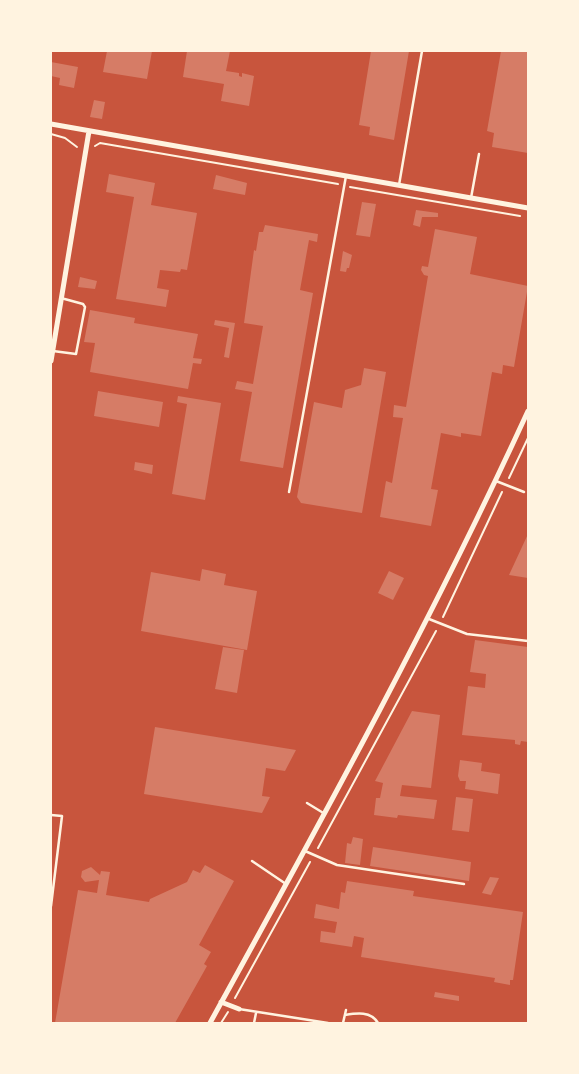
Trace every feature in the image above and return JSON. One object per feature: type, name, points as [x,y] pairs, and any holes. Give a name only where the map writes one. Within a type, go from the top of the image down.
[{"type":"street","points":[[51,124],[528,208]]},
{"type":"street","points":[[51,361],[89,131]]},
{"type":"street","points":[[210,1023],[429,619],[528,411]]},
{"type":"street","points":[[221,1002],[239,1009]]},
{"type":"lane","points":[[399,185],[422,51]]},
{"type":"lane","points":[[471,198],[479,154]]},
{"type":"lane","points":[[289,492],[346,176]]},
{"type":"lane","points":[[52,351],[76,354],[83,318],[83,304],[61,298]]},
{"type":"lane","points":[[496,481],[524,492]]},
{"type":"lane","points":[[429,619],[467,634],[528,641]]},
{"type":"lane","points":[[307,803],[325,814]]},
{"type":"lane","points":[[51,815],[62,816],[51,906]]},
{"type":"lane","points":[[305,851],[337,865],[464,884]]},
{"type":"lane","points":[[252,861],[286,884]]},
{"type":"lane","points":[[239,1009],[300,1021],[328,1023]]},
{"type":"lane","points":[[254,1023],[256,1013]]},
{"type":"lane","points":[[343,1023],[345,1013],[363,1013],[372,1016],[378,1023]]},
{"type":"path","points":[[51,134],[65,138],[74,147],[94,148],[100,143],[528,217]]},
{"type":"path","points":[[221,1023],[440,624],[528,438]]},
{"type":"building","points":[[107,51],[152,51],[147,79],[103,72]]},
{"type":"building","points":[[187,51],[230,51],[226,71],[239,73],[242,77],[242,73],[254,76],[249,106],[221,101],[224,84],[183,77]]},
{"type":"building","points":[[371,51],[409,51],[394,140],[369,135],[370,127],[359,125]]},
{"type":"building","points":[[501,51],[528,51],[528,153],[492,147],[494,133],[487,131]]},
{"type":"building","points":[[51,62],[78,67],[74,88],[59,85],[60,78],[51,76]]},
{"type":"building","points":[[94,100],[105,102],[102,119],[90,117]]},
{"type":"building","points":[[109,174],[155,183],[151,205],[197,213],[187,270],[160,270],[157,288],[169,290],[166,307],[116,299],[134,197],[106,192]]},
{"type":"building","points":[[216,175],[247,183],[245,195],[213,189]]},
{"type":"building","points":[[362,202],[376,204],[370,237],[356,235]]},
{"type":"building","points":[[416,210],[438,213],[438,217],[422,217],[420,227],[413,225]]},
{"type":"building","points":[[265,225],[318,234],[317,242],[309,240],[300,290],[313,293],[283,468],[240,461],[252,392],[235,389],[237,381],[253,384],[263,326],[244,323],[254,250],[256,251],[259,232],[263,232]]},
{"type":"building","points":[[435,229],[477,237],[470,274],[528,286],[514,367],[503,365],[502,374],[492,372],[481,436],[461,433],[461,437],[441,433],[431,489],[438,490],[431,526],[380,517],[386,481],[392,483],[403,418],[393,417],[394,405],[406,407],[428,276],[421,270],[422,266],[428,267]]},
{"type":"building","points":[[343,251],[352,255],[346,272],[340,271]]},
{"type":"building","points":[[80,277],[97,281],[95,289],[78,287]]},
{"type":"building","points":[[90,310],[135,318],[134,323],[198,334],[193,358],[202,359],[201,364],[193,363],[188,389],[90,372],[95,343],[84,342]]},
{"type":"building","points":[[215,320],[235,323],[229,358],[224,357],[229,328],[214,325]]},
{"type":"building","points":[[364,368],[386,372],[362,513],[301,503],[297,497],[314,402],[342,408],[345,390],[361,385]]},
{"type":"building","points":[[98,391],[163,402],[159,427],[94,416]]},
{"type":"building","points":[[178,396],[221,403],[205,500],[172,494],[187,404],[177,402]]},
{"type":"building","points":[[135,462],[153,465],[152,474],[134,470]]},
{"type":"building","points":[[528,534],[528,578],[509,575]]},
{"type":"building","points":[[202,569],[226,574],[224,585],[257,591],[247,650],[141,631],[151,572],[200,581]]},
{"type":"building","points":[[389,571],[404,578],[393,600],[378,593]]},
{"type":"building","points":[[475,640],[528,647],[528,742],[521,741],[520,745],[515,744],[515,740],[462,735],[468,686],[485,688],[486,674],[470,672]]},
{"type":"building","points":[[223,647],[244,650],[237,693],[215,689]]},
{"type":"building","points":[[412,711],[440,715],[431,788],[402,785],[400,796],[437,800],[434,819],[374,815],[376,798],[380,798],[383,783],[375,781]]},
{"type":"building","points":[[155,727],[296,750],[285,771],[266,768],[262,796],[270,797],[262,813],[144,794]]},
{"type":"building","points":[[460,760],[482,763],[481,771],[500,774],[498,794],[465,789],[466,781],[460,781],[458,776]]},
{"type":"building","points":[[456,797],[473,799],[469,832],[452,830]]},
{"type":"building","points":[[353,837],[363,839],[360,865],[345,863],[347,843],[351,844]]},
{"type":"building","points":[[373,847],[471,862],[469,881],[370,866]]},
{"type":"building","points":[[205,865],[234,881],[199,945],[211,952],[204,964],[207,966],[175,1023],[55,1023],[78,890],[97,893],[99,880],[85,882],[81,877],[82,871],[91,867],[100,875],[101,871],[110,872],[106,895],[149,902],[150,899],[187,882],[193,870],[200,873]]},
{"type":"building","points":[[490,877],[499,878],[491,895],[482,893]]},
{"type":"building","points":[[347,881],[414,891],[413,896],[523,912],[510,985],[494,982],[495,978],[361,957],[364,938],[354,936],[352,947],[320,942],[321,931],[335,933],[337,922],[314,918],[316,904],[339,909],[341,892],[345,893]]},
{"type":"building","points":[[435,992],[459,996],[459,1001],[434,997]]}]
